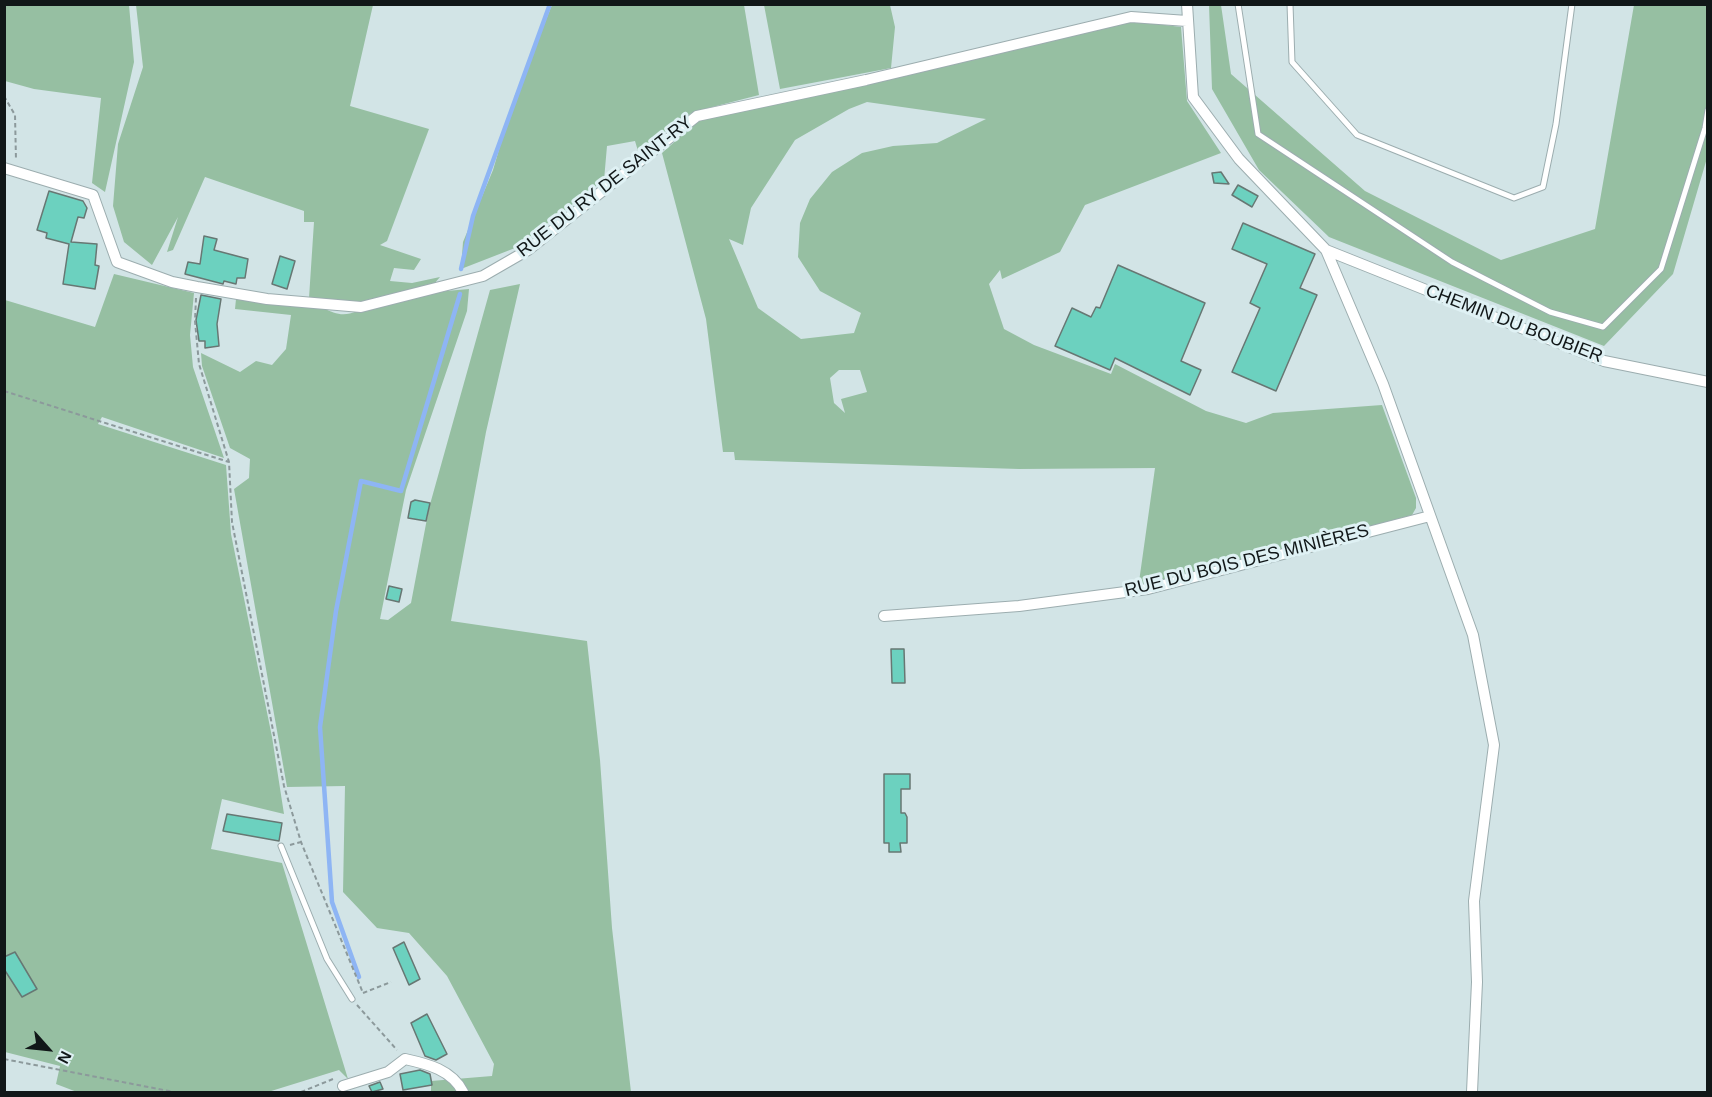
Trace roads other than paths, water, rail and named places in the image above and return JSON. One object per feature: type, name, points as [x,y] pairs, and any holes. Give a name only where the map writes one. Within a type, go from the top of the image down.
[{"type":"street","points":[[1187,4],[1193,97],[1239,159],[1326,250],[1383,384],[1473,635],[1494,746],[1474,901],[1477,982],[1472,1092]]},
{"type":"street","name":"RUE DU RY DE SAINT-RY","points":[[4,168],[93,195],[117,262],[172,282],[267,299],[361,307],[483,276],[528,250],[697,116],[866,80],[1131,17],[1187,21]]},
{"type":"street","name":"CHEMIN DU BOUBIER","points":[[1326,250],[1604,361],[1707,382]]},
{"type":"street","name":"RUE DU BOIS DES MINIÈRES","points":[[884,616],[1019,606],[1149,589],[1430,516]]},
{"type":"street","points":[[343,1086],[388,1072],[405,1059],[433,1065],[458,1083],[463,1092]]},
{"type":"lane","points":[[1238,4],[1258,134],[1452,262],[1550,312],[1602,327],[1661,269],[1705,128],[1707,110]]},
{"type":"lane","points":[[1290,4],[1292,62],[1357,135],[1514,198],[1543,187],[1556,124],[1572,4]]},
{"type":"lane","points":[[281,846],[327,959],[352,999]]},
{"type":"waterway","points":[[461,269],[473,216],[550,4]]},
{"type":"waterway","points":[[359,977],[332,902],[320,727],[336,611],[361,481],[401,491],[460,294]]}]
